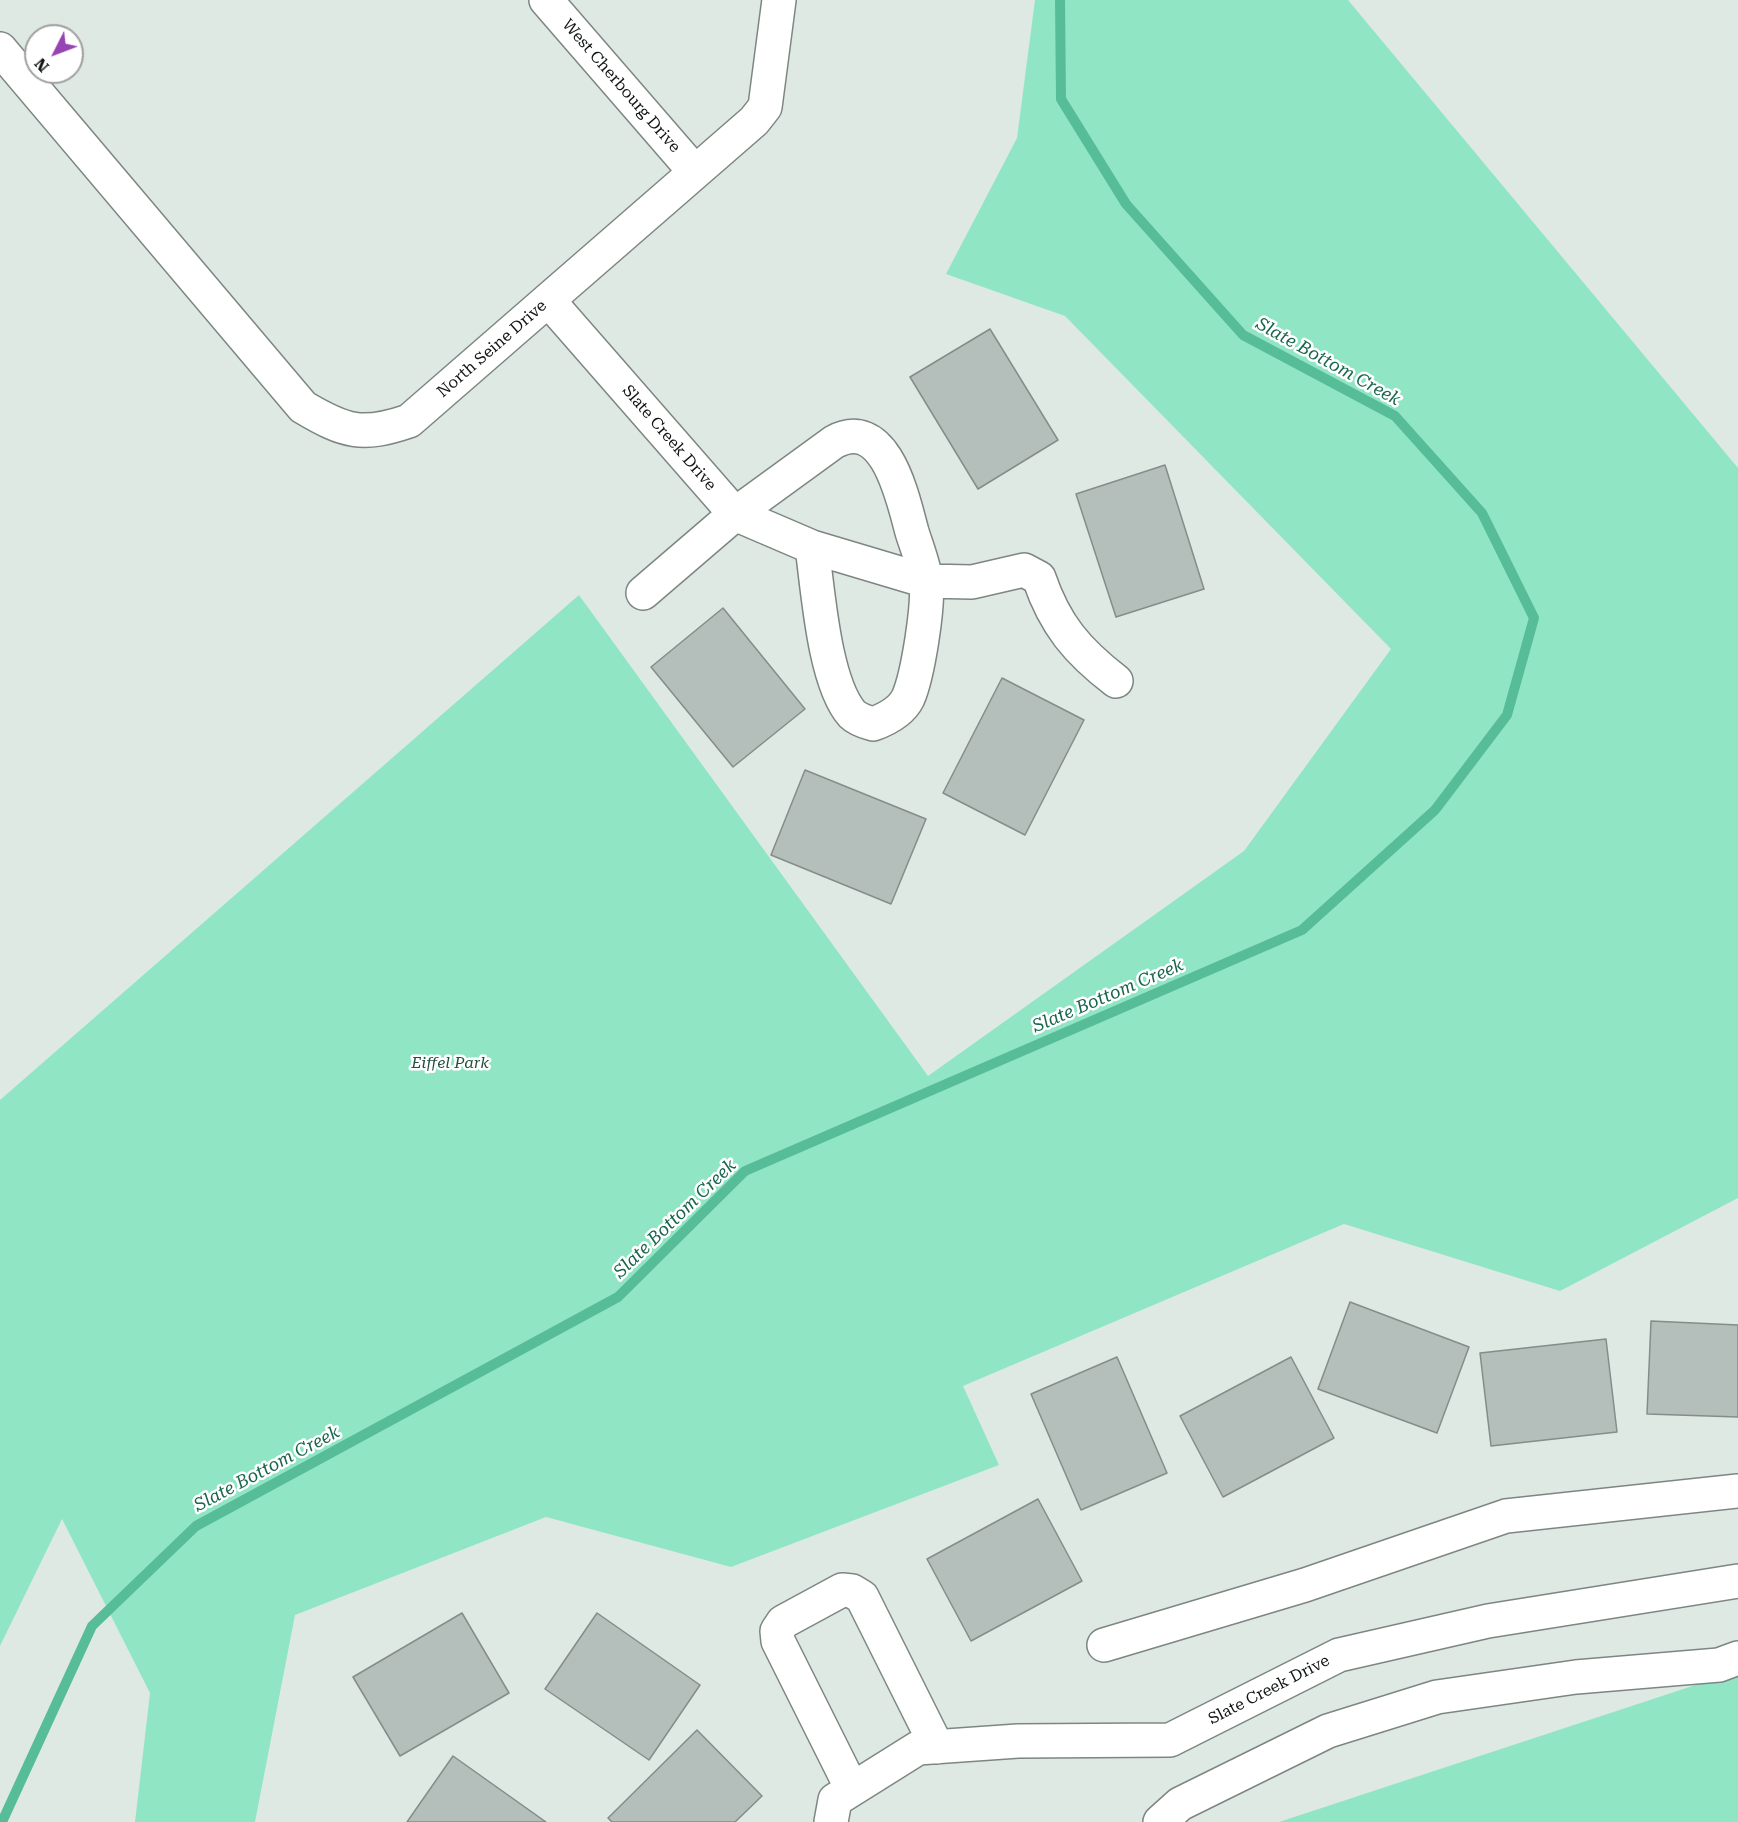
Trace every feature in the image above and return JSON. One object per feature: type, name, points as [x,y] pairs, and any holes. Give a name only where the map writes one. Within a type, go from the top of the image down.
[{"type":"street","name":"West Cherbourg Drive","points":[[546,0],[695,172]]},
{"type":"street","name":"North Seine Drive","points":[[0,49],[303,407],[330,423],[357,431],[382,430],[409,421],[754,121],[765,107],[779,0]]},
{"type":"street","name":"Slate Creek Drive","points":[[548,300],[735,514],[812,547],[926,581],[972,582],[1024,570],[1039,578],[1047,600],[1067,636],[1091,662],[1116,681]]},
{"type":"street","points":[[643,593],[735,514],[834,442],[847,435],[864,438],[879,450],[897,476],[926,581],[922,632],[908,698],[892,717],[873,724],[854,716],[839,694],[824,629],[812,547]]},
{"type":"street","points":[[1104,1646],[1305,1585],[1506,1516],[1738,1491]]},
{"type":"street","name":"Slate Creek Drive","points":[[831,1822],[835,1800],[918,1748],[1018,1741],[1170,1740],[1339,1655],[1488,1621],[1738,1581]]},
{"type":"street","points":[[852,1790],[778,1641],[777,1631],[783,1622],[842,1590],[852,1591],[862,1597],[937,1747]]},
{"type":"street","points":[[1160,1822],[1180,1804],[1328,1731],[1437,1697],[1576,1677],[1719,1665],[1738,1658]]},
{"type":"green space","name":"Eiffel Park","points":[[1035,0],[1348,0],[1738,468],[1738,1198],[1560,1291],[1344,1224],[963,1386],[999,1465],[731,1567],[546,1517],[295,1615],[255,1822],[135,1822],[150,1693],[62,1519],[0,1646],[0,1100],[579,595],[928,1076],[1244,851],[1391,649],[1065,316],[946,274],[1017,138]]},
{"type":"green space","points":[[1738,1671],[1738,1822],[1279,1822]]},
{"type":"building","points":[[990,329],[1058,440],[978,489],[910,377]]},
{"type":"building","points":[[1165,465],[1204,589],[1116,617],[1076,494]]},
{"type":"building","points":[[723,608],[805,709],[733,767],[651,667]]},
{"type":"building","points":[[1002,678],[1084,720],[1025,835],[943,793]]},
{"type":"building","points":[[805,770],[926,819],[891,904],[771,855]]},
{"type":"building","points":[[1350,1302],[1469,1347],[1437,1433],[1318,1389]]},
{"type":"building","points":[[1651,1321],[1738,1325],[1738,1417],[1647,1414]]},
{"type":"building","points":[[1606,1339],[1617,1432],[1491,1446],[1480,1353]]},
{"type":"building","points":[[1117,1357],[1167,1473],[1081,1510],[1031,1394]]},
{"type":"building","points":[[1291,1357],[1334,1438],[1223,1497],[1180,1416]]},
{"type":"building","points":[[1038,1499],[1082,1581],[971,1641],[927,1559]]},
{"type":"building","points":[[462,1613],[509,1693],[400,1756],[353,1677]]},
{"type":"building","points":[[597,1613],[700,1685],[649,1760],[545,1689]]},
{"type":"building","points":[[697,1730],[762,1796],[735,1822],[612,1822],[608,1818]]},
{"type":"building","points":[[453,1756],[546,1822],[407,1822]]},
{"type":"waterway","name":"Slate Bottom Creek","points":[[2,1822],[92,1626],[196,1526],[618,1297],[745,1171],[1302,930],[1435,810],[1507,715],[1534,618],[1482,513],[1395,416],[1243,335],[1126,204],[1061,99],[1060,0]]}]
